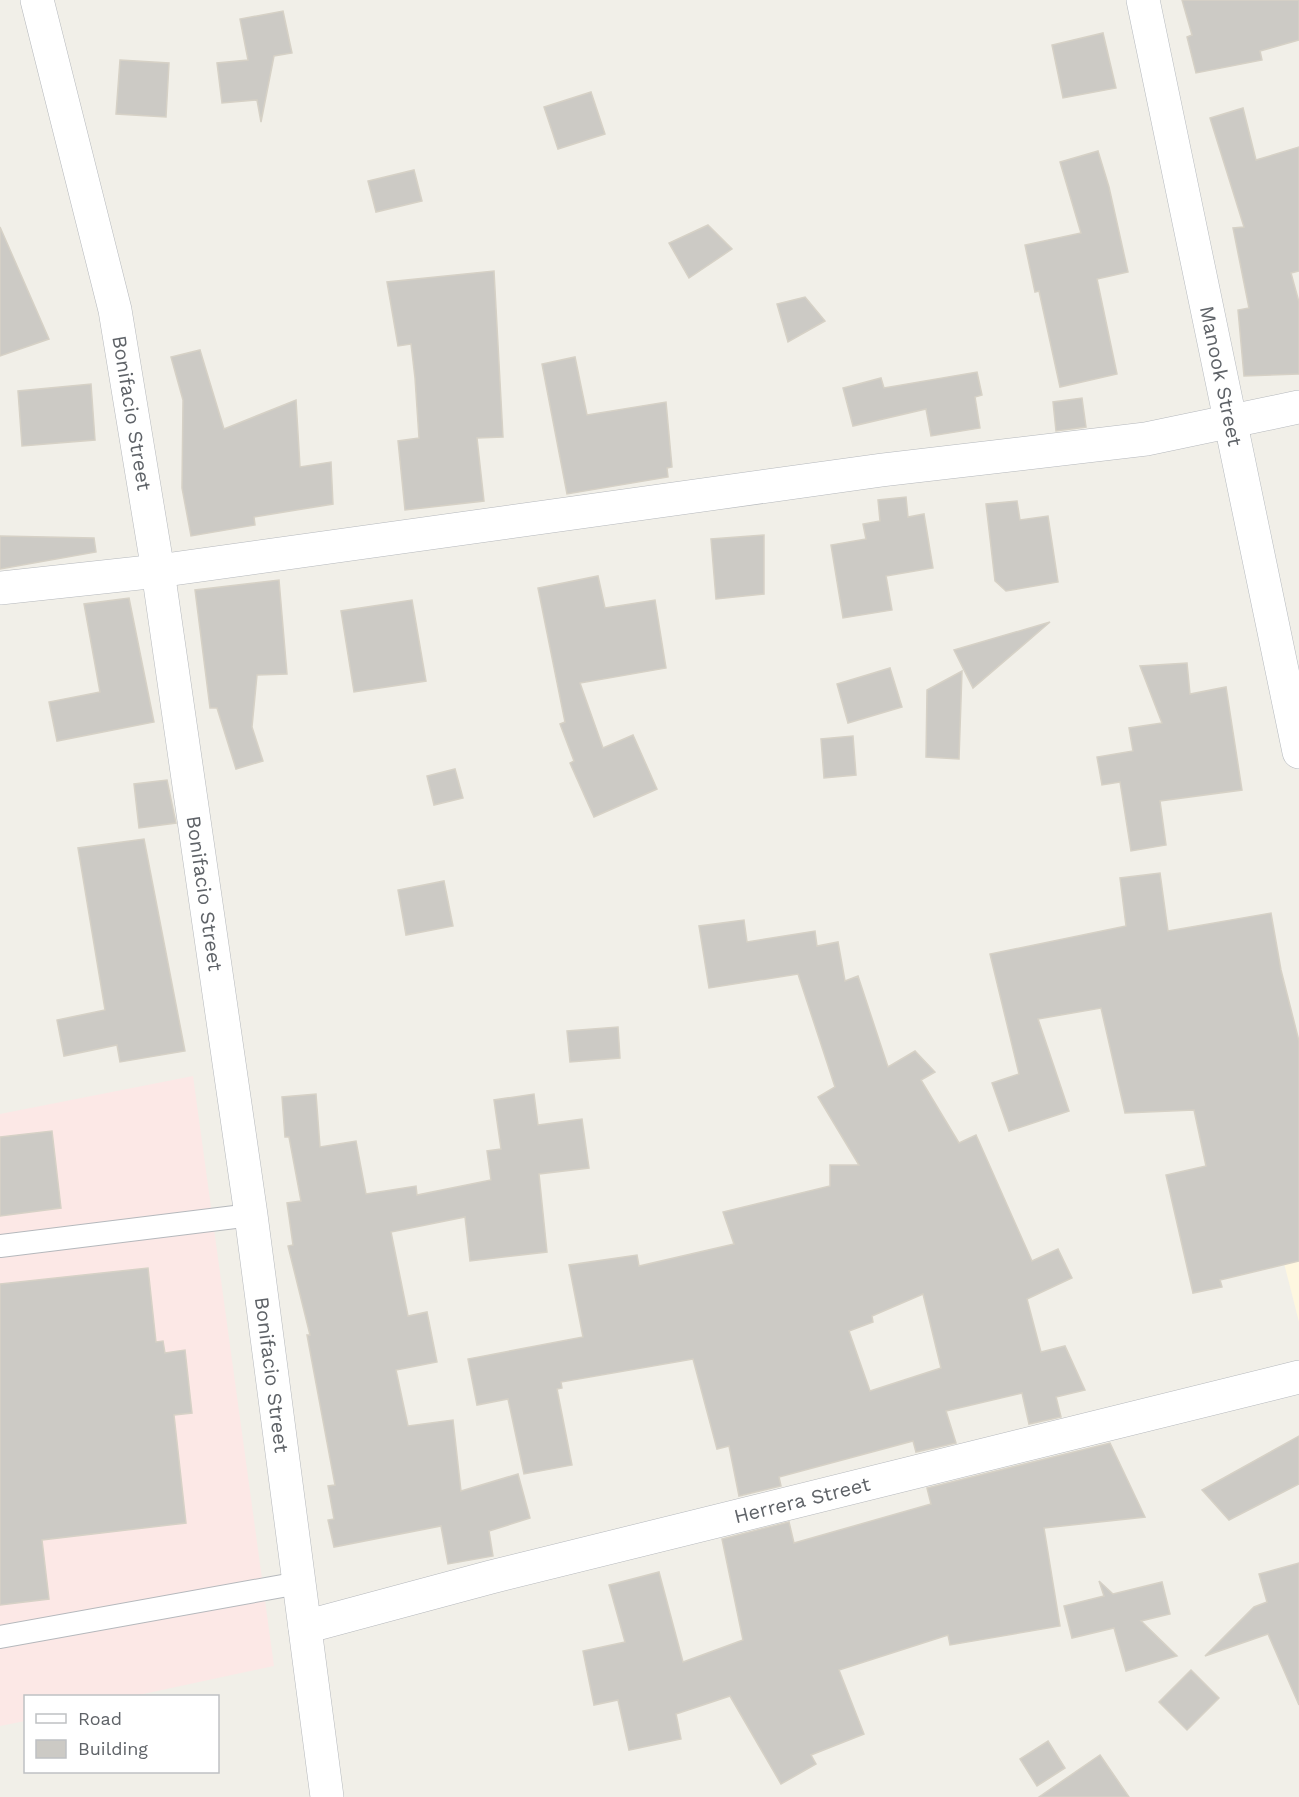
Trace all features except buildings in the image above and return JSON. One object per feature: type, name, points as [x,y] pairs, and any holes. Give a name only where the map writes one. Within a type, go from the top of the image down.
[{"type":"street","name":"Bonifacio Street","points":[[37,0],[115,309],[159,571],[251,1215],[327,1797]]},
{"type":"street","name":"Manook Street","points":[[1143,0],[1299,752]]},
{"type":"street","points":[[0,588],[159,571],[882,470],[1146,439],[1231,419],[1299,407]]},
{"type":"street","name":"Herrera Street","points":[[305,1627],[491,1576],[1299,1377]]},
{"type":"lane","points":[[0,1246],[251,1215]]},
{"type":"lane","points":[[0,1637],[299,1583]]},
{"type":"shaded area","points":[[193,1076],[274,1666],[139,1695],[24,1695],[24,1721],[0,1726],[0,1114]]},
{"type":"shaded area","points":[[1299,1218],[1299,1322],[1274,1224]]}]
